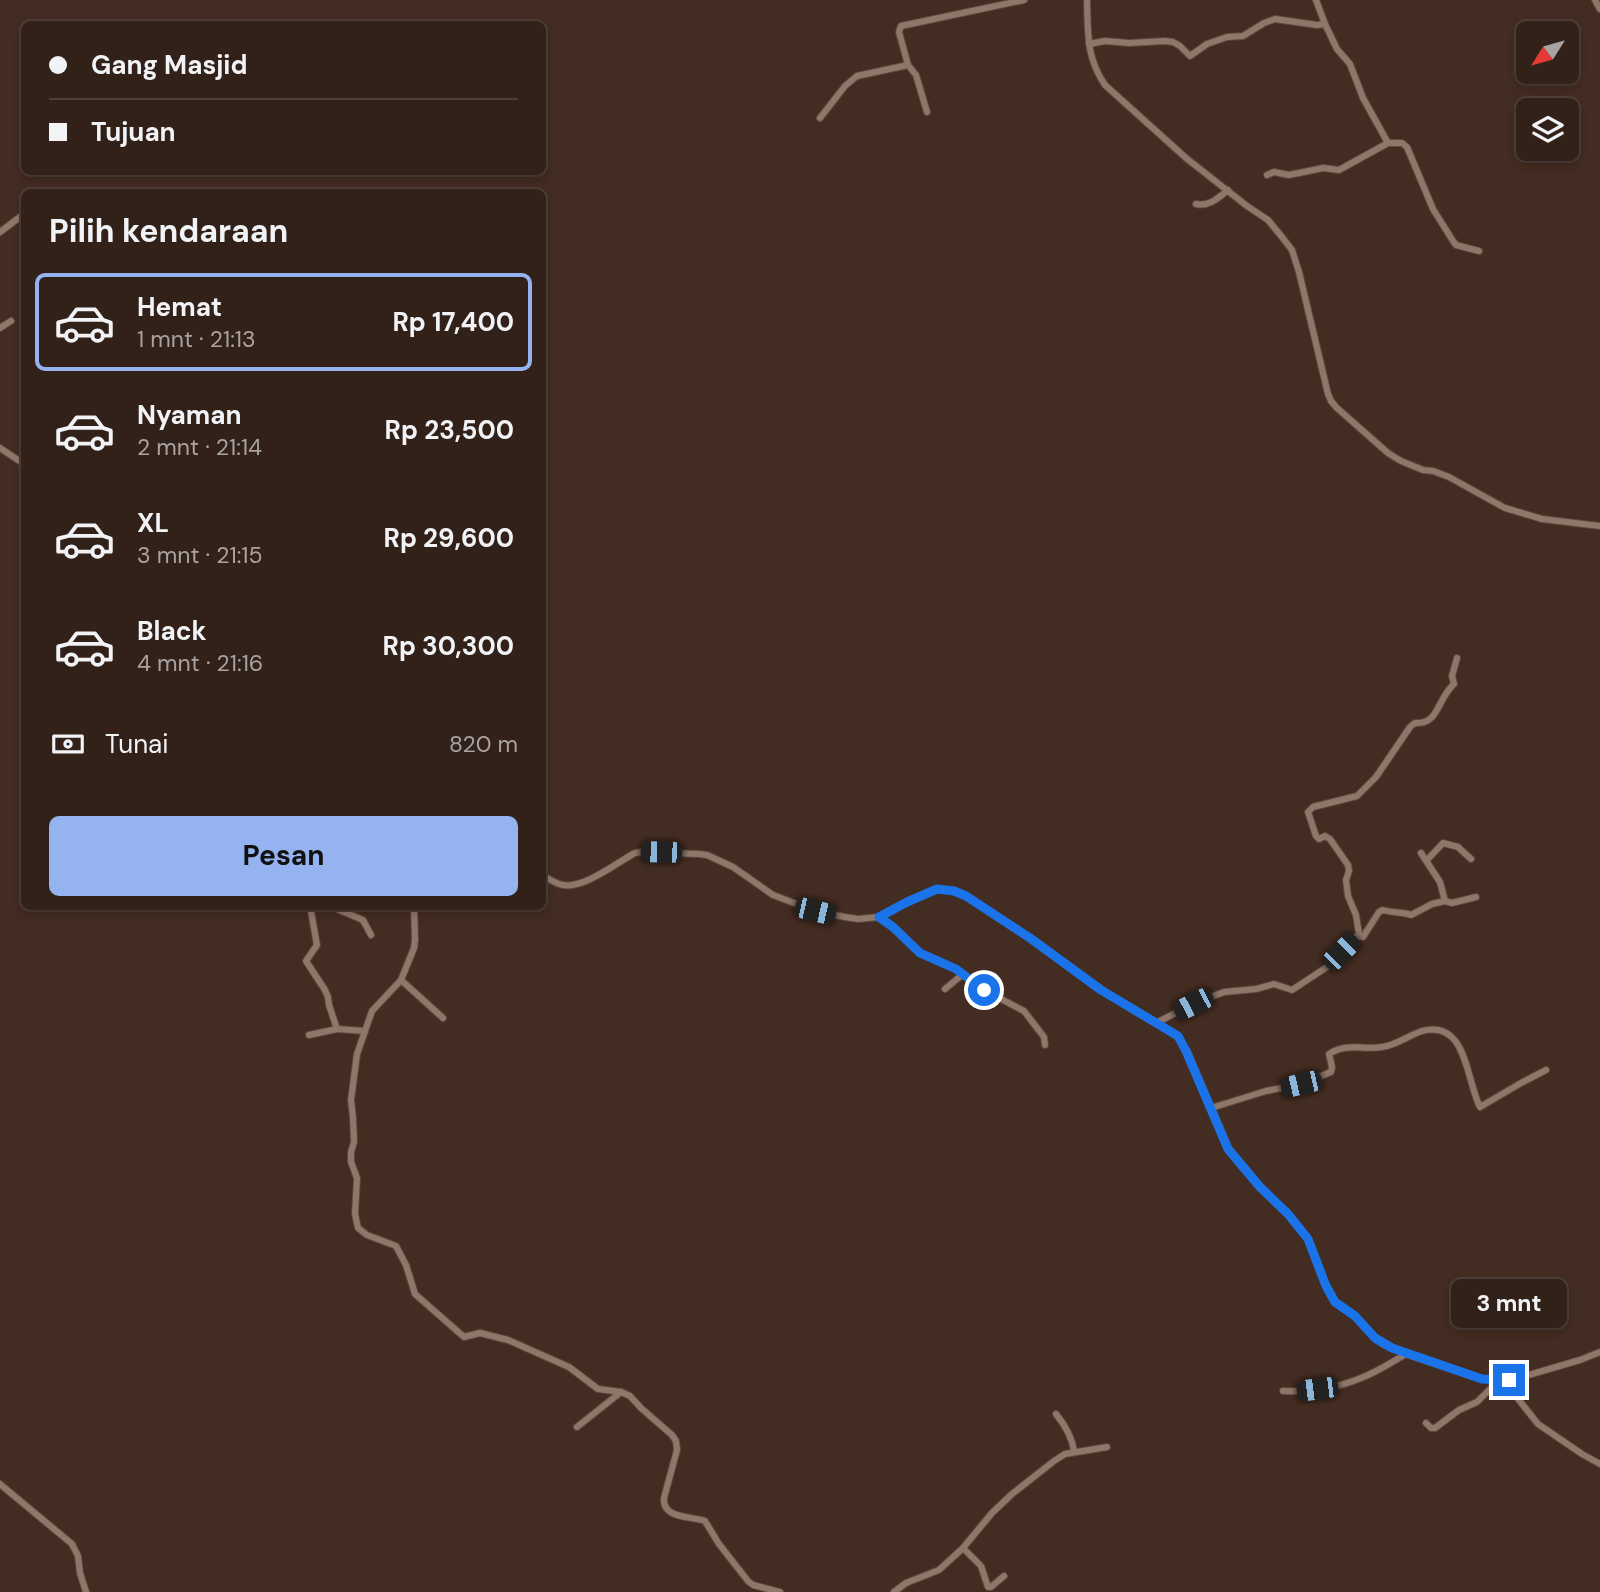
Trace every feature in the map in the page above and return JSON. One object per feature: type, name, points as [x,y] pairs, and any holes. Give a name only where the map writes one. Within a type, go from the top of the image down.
[{"type":"street","points":[[927,112],[916,75],[908,65],[899,32],[901,26],[1024,0]]},
{"type":"street","points":[[1087,0],[1089,44],[1095,70],[1105,85],[1186,158],[1268,220],[1292,250],[1328,394],[1337,408],[1388,453],[1423,470],[1449,477],[1505,508],[1542,519],[1600,526]]},
{"type":"street","points":[[1316,0],[1337,49],[1350,64],[1363,98],[1388,143]]},
{"type":"street","points":[[1595,0],[1600,9]]},
{"type":"street","points":[[1089,44],[1105,41],[1165,41],[1180,46],[1190,56],[1207,44],[1227,37],[1243,36],[1275,19],[1325,24]]},
{"type":"street","points":[[820,118],[845,86],[857,76],[908,65]]},
{"type":"street","points":[[1267,175],[1322,168],[1339,170],[1388,143],[1402,143],[1408,147],[1433,209],[1457,245],[1479,251]]},
{"type":"street","points":[[1196,204],[1208,204],[1228,190]]},
{"type":"street","points":[[0,232],[21,216]]},
{"type":"street","points":[[0,328],[11,321]]},
{"type":"street","points":[[0,448],[21,462]]},
{"type":"street","points":[[1156,1023],[1224,992],[1274,985],[1292,990],[1327,967],[1359,934],[1356,915],[1348,896],[1348,865],[1330,839],[1325,836],[1319,839],[1316,836],[1308,812],[1313,807],[1357,796],[1370,784],[1410,727],[1415,723],[1424,724],[1436,712],[1446,692],[1454,684],[1452,676],[1457,658]]},
{"type":"street","points":[[1427,860],[1443,843],[1458,847],[1471,859]]},
{"type":"street","points":[[546,878],[565,886],[590,879],[635,853],[699,853],[733,867],[773,895],[815,911],[858,919],[879,917],[937,889],[954,891],[978,903],[1030,938],[1101,990],[1178,1036],[1225,1142],[1235,1158],[1308,1239],[1335,1302],[1355,1316],[1383,1344],[1482,1379],[1501,1380],[1580,1360],[1600,1352]]},
{"type":"street","points":[[1421,853],[1440,882],[1445,901]]},
{"type":"street","points":[[1357,936],[1363,936],[1383,910],[1393,914],[1411,915],[1432,904],[1445,901],[1452,903],[1476,897]]},
{"type":"street","points":[[311,910],[317,945],[306,961],[325,990],[337,1028]]},
{"type":"street","points":[[339,910],[363,920],[371,935]]},
{"type":"street","points":[[414,910],[414,948],[401,980],[372,1011],[356,1054],[351,1100],[354,1118],[351,1162],[357,1178],[355,1214],[358,1228],[396,1247],[406,1265],[415,1294],[464,1337],[480,1333],[508,1340],[569,1367],[598,1389],[630,1396],[676,1441],[677,1450],[664,1498],[666,1509],[675,1514],[705,1521],[748,1581],[779,1592]]},
{"type":"street","points":[[879,917],[920,953],[956,969],[984,990],[1024,1011],[1044,1037],[1045,1045]]},
{"type":"street","points":[[945,989],[963,974]]},
{"type":"street","points":[[401,980],[443,1018]]},
{"type":"street","points":[[309,1035],[337,1028],[365,1031]]},
{"type":"street","points":[[1211,1108],[1266,1091],[1301,1084],[1331,1072],[1329,1054],[1338,1049],[1390,1045],[1422,1031],[1447,1032],[1455,1041],[1480,1107],[1546,1070]]},
{"type":"street","points":[[1283,1391],[1336,1387],[1364,1377],[1406,1354]]},
{"type":"street","points":[[1426,1423],[1435,1428],[1464,1407],[1477,1402],[1501,1380]]},
{"type":"street","points":[[1501,1380],[1538,1424],[1600,1464]]},
{"type":"street","points":[[577,1427],[621,1392]]},
{"type":"street","points":[[1056,1414],[1070,1436],[1074,1451]]},
{"type":"street","points":[[894,1592],[906,1583],[939,1570],[1012,1494],[1054,1461],[1074,1451],[1107,1447]]},
{"type":"street","points":[[0,1484],[72,1544],[78,1556],[86,1592]]},
{"type":"street","points":[[963,1548],[981,1566],[988,1587],[1004,1576]]},
{"type":"route","points":[[984,990],[956,969],[920,953],[879,917],[937,889],[954,891],[978,903],[1030,938],[1101,990],[1178,1036],[1228,1149],[1308,1239],[1335,1302],[1355,1316],[1383,1344],[1482,1379],[1509,1380]]}]
